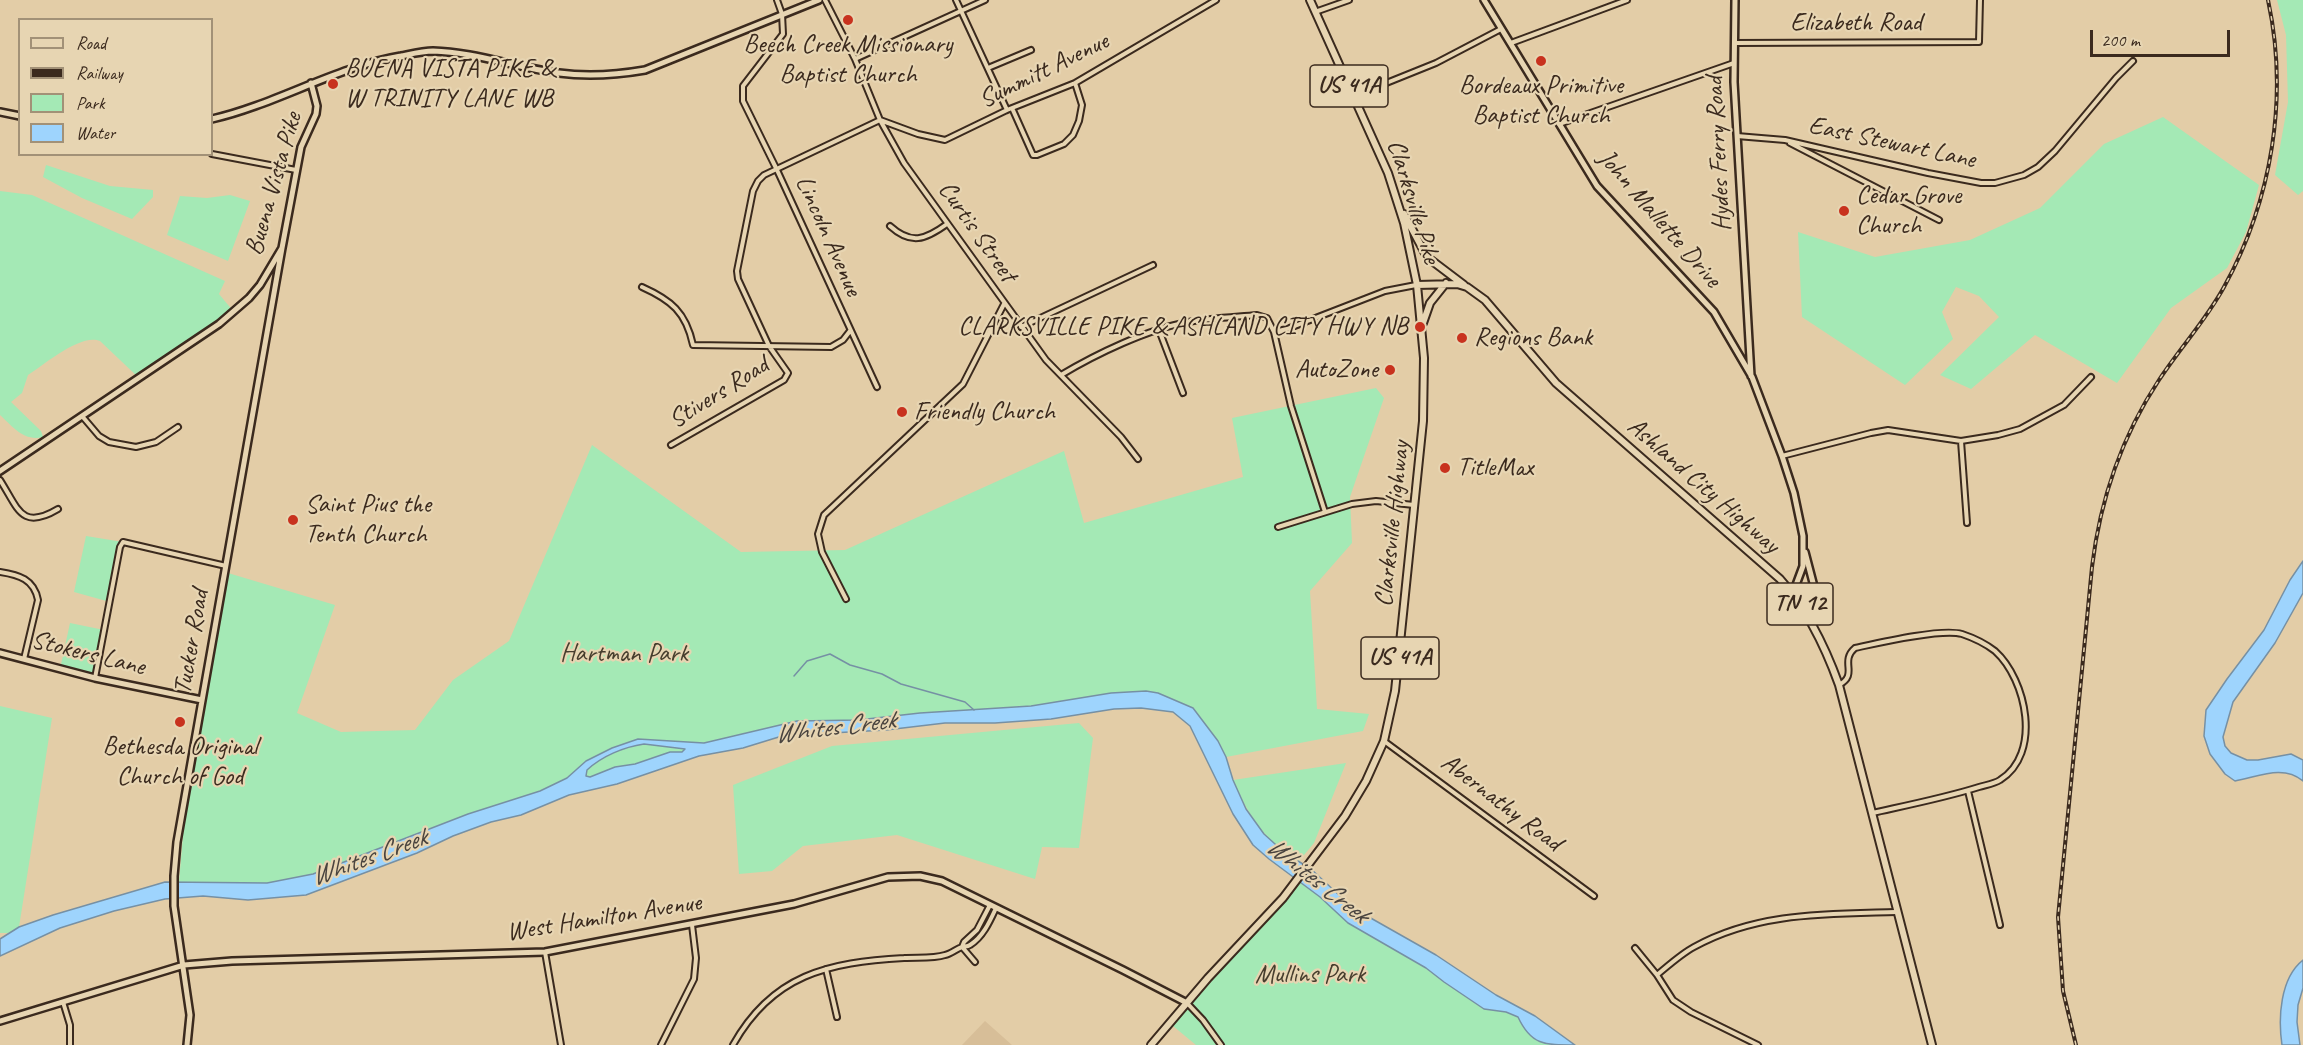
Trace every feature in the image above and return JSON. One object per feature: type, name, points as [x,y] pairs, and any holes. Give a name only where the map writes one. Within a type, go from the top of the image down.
[{"type":"main road","name":"Clarksville Pike","points":[[1310,0],[1378,149],[1397,201],[1417,285]]},
{"type":"main road","points":[[1397,201],[1427,257],[1467,287]]},
{"type":"main road","points":[[1422,327],[1430,303],[1446,283]]},
{"type":"main road","name":"Ashland City Highway","points":[[1417,285],[1446,283],[1467,287],[1485,300],[1556,382],[1780,579],[1793,593],[1826,651],[1839,685],[1932,1045]]},
{"type":"main road","name":"Clarksville Highway","points":[[1151,1045],[1283,898],[1345,816],[1361,791],[1384,741],[1396,687],[1424,401],[1422,327],[1417,285]]},
{"type":"street","points":[[777,0],[782,14]]},
{"type":"street","name":"Buena Vista Pike","points":[[0,471],[234,312],[260,285],[282,248],[301,147],[316,114],[317,106],[311,83],[381,59],[432,51],[466,55],[559,73],[617,75],[645,70],[819,0]]},
{"type":"street","name":"Curtis Street","points":[[825,0],[855,59],[880,120],[904,163],[1046,360],[1121,437],[1138,459]]},
{"type":"street","points":[[956,0],[1033,155],[1064,144],[1073,135],[1079,121],[1081,101],[1075,83]]},
{"type":"street","points":[[855,59],[986,0]]},
{"type":"street","points":[[1315,12],[1350,0]]},
{"type":"street","name":"John Mallette Drive","points":[[1484,0],[1597,186],[1714,312],[1752,377]]},
{"type":"street","points":[[1511,43],[1627,0]]},
{"type":"street","name":"Hydes Ferry Road","points":[[1735,0],[1734,63],[1737,136],[1752,377]]},
{"type":"street","name":"Elizabeth Road","points":[[1734,43],[1978,42],[1980,0]]},
{"type":"street","name":"Summitt Avenue","points":[[880,120],[918,134],[945,140],[1010,109],[1075,83],[1213,1]]},
{"type":"street","name":"Lincoln Avenue","points":[[782,14],[783,34],[743,86],[743,101],[877,387]]},
{"type":"street","points":[[1353,96],[1436,63],[1501,29]]},
{"type":"street","points":[[988,68],[1031,50]]},
{"type":"street","name":"East Stewart Lane","points":[[1737,136],[1785,140],[1956,179],[1981,183],[2009,180],[2038,167],[2055,152],[2116,78],[2133,61]]},
{"type":"street","points":[[1558,124],[1734,63]]},
{"type":"street","points":[[213,119],[244,111],[311,83]]},
{"type":"street","points":[[0,112],[18,116]]},
{"type":"street","points":[[769,346],[742,288],[737,271],[753,191],[764,175],[880,120]]},
{"type":"street","points":[[1785,140],[1939,220]]},
{"type":"street","points":[[213,154],[296,170]]},
{"type":"street","points":[[890,226],[898,233],[916,238],[926,237],[947,224]]},
{"type":"street","name":"Tucker Road","points":[[188,1045],[190,1015],[174,906],[177,842],[282,248]]},
{"type":"street","points":[[1021,327],[1153,264]]},
{"type":"street","points":[[1274,332],[1385,291],[1417,285]]},
{"type":"street","points":[[642,287],[671,303],[685,321],[693,345],[831,347],[843,340],[850,332]]},
{"type":"street","points":[[846,599],[822,552],[818,534],[824,515],[963,384],[1004,304]]},
{"type":"street","points":[[1061,375],[1087,359],[1159,330],[1187,322],[1257,315],[1267,318],[1274,332],[1291,406],[1324,512]]},
{"type":"street","points":[[1159,330],[1183,393]]},
{"type":"street","name":"Stivers Road","points":[[671,445],[784,380],[788,373],[769,346]]},
{"type":"street","points":[[1752,377],[1782,456],[1803,536],[1803,566],[1793,593]]},
{"type":"street","points":[[1782,456],[1888,430],[1961,441],[1998,435],[2020,429],[2064,405],[2091,377]]},
{"type":"street","points":[[82,416],[99,436],[109,442],[136,447],[156,442],[178,426]]},
{"type":"street","points":[[1961,441],[1967,523]]},
{"type":"street","points":[[0,480],[21,513],[27,517],[36,520],[58,509]]},
{"type":"street","points":[[1278,527],[1352,504],[1376,501],[1415,506]]},
{"type":"street","points":[[95,678],[120,546],[123,542],[226,566]]},
{"type":"street","points":[[1803,548],[1817,598]]},
{"type":"street","points":[[0,572],[24,578],[32,584],[36,591],[38,600],[24,659]]},
{"type":"street","points":[[1839,685],[1847,681],[1850,676],[1847,659],[1854,648],[1937,634],[1960,633],[1979,641],[1994,651],[2013,674],[2020,693],[2025,732],[2024,746],[2021,758],[2013,769],[1999,781],[1968,791],[1872,813]]},
{"type":"street","name":"Stokers Lane","points":[[0,653],[95,678],[202,700]]},
{"type":"street","name":"Abernathy Road","points":[[1384,741],[1594,896]]},
{"type":"street","points":[[1968,791],[2000,925]]},
{"type":"street","name":"West Hamilton Avenue","points":[[0,1022],[184,965],[232,961],[545,952],[794,904],[888,877],[920,876],[942,881],[1187,1003]]},
{"type":"street","points":[[962,947],[980,924],[990,905]]},
{"type":"street","points":[[735,1044],[747,1021],[762,1004],[783,987],[826,969],[868,960],[944,956],[969,946],[986,928],[996,908]]},
{"type":"street","points":[[1657,975],[1692,948],[1709,939],[1783,917],[1896,912]]},
{"type":"street","points":[[980,924],[986,928]]},
{"type":"street","points":[[661,1045],[694,979],[696,958],[692,925]]},
{"type":"street","points":[[962,947],[975,963]]},
{"type":"street","points":[[1635,948],[1657,975],[1673,1000],[1691,1012],[1758,1045]]},
{"type":"street","points":[[545,952],[561,1045]]},
{"type":"street","points":[[826,969],[837,1017]]},
{"type":"street","points":[[63,1001],[70,1025],[69,1045]]},
{"type":"street","points":[[1187,1003],[1221,1045]]},
{"type":"shaded area","points":[[985,1021],[1012,1045],[962,1045]]},
{"type":"green space","points":[[2277,0],[2303,0],[2303,191],[2298,195],[2275,175],[2288,102],[2286,35]]},
{"type":"green space","points":[[2163,117],[2259,185],[2246,232],[2227,268],[2171,308],[2117,383],[2035,335],[1971,389],[1940,375],[1999,317],[1979,296],[1956,287],[1942,312],[1953,339],[1905,385],[1802,317],[1798,232],[1875,257],[1970,240],[2040,208],[2104,144]]},
{"type":"green space","points":[[46,165],[110,186],[153,190],[153,197],[132,219],[82,198],[43,177]]},
{"type":"green space","points":[[0,191],[32,195],[225,281],[219,294],[234,312],[139,378],[100,341],[83,341],[73,345],[28,375],[22,393],[11,402],[41,431],[43,437],[24,435],[0,415]]},
{"type":"green space","points":[[230,195],[250,201],[228,261],[167,235],[180,196],[207,198]]},
{"type":"green space","name":"Hartman Park","points":[[1376,388],[1384,398],[1350,497],[1352,543],[1310,591],[1317,709],[1369,714],[1363,731],[1226,757],[1218,741],[1193,708],[1158,693],[1146,691],[1031,706],[920,713],[858,720],[797,721],[778,725],[384,857],[276,885],[179,882],[185,812],[228,573],[335,605],[297,713],[341,732],[415,730],[453,680],[509,641],[592,445],[741,552],[845,550],[1064,451],[1084,523],[1243,477],[1232,418]]},
{"type":"green space","points":[[86,536],[123,542],[120,547],[110,602],[74,592]]},
{"type":"green space","points":[[70,623],[104,630],[95,678],[60,669]]},
{"type":"green space","points":[[0,706],[52,718],[19,927],[9,933],[0,933]]},
{"type":"green space","points":[[1079,723],[1093,738],[1079,848],[1042,847],[1035,879],[897,835],[803,846],[772,871],[739,874],[733,785],[832,746]]},
{"type":"green space","points":[[1346,763],[1314,843],[1299,861],[1267,837],[1251,816],[1233,780]]},
{"type":"green space","name":"Mullins Park","points":[[1301,877],[1520,1015],[1559,1045],[1196,1045],[1173,1026]]},
{"type":"water","points":[[2303,561],[2303,593],[2275,643],[2233,702],[2223,737],[2225,746],[2231,753],[2247,760],[2291,754],[2303,760],[2303,781],[2287,773],[2279,772],[2235,781],[2225,774],[2210,754],[2204,736],[2206,710],[2264,630],[2290,580]]},
{"type":"water","name":"Whites Creek","points":[[1146,691],[1158,693],[1193,708],[1218,741],[1246,809],[1264,834],[1285,853],[1311,869],[1353,908],[1436,955],[1496,995],[1535,1016],[1575,1045],[1540,1042],[1528,1033],[1518,1017],[1506,1012],[1484,1009],[1426,968],[1348,923],[1320,897],[1253,845],[1233,814],[1190,726],[1173,712],[1141,708],[1114,709],[1051,719],[995,723],[945,723],[886,730],[807,732],[782,736],[743,748],[699,756],[617,784],[569,795],[521,815],[491,822],[453,836],[417,853],[306,895],[248,900],[203,896],[165,899],[114,911],[60,928],[0,956],[0,939],[19,927],[165,882],[267,883],[313,874],[468,814],[540,791],[567,778],[586,761],[612,748],[638,739],[704,743],[797,721],[858,720],[920,713],[1031,706],[1111,693]],"holes":[[[644,744],[685,749],[682,752],[670,752],[635,764],[615,767],[590,777],[586,776],[587,770],[599,760],[629,747]]]},
{"type":"water","points":[[2303,960],[2303,988],[2298,1005],[2297,1022],[2300,1045],[2282,1045],[2280,1023],[2282,999],[2289,977]]},
{"type":"waterway","points":[[794,676],[807,661],[830,654],[850,665],[882,674],[901,684],[965,702],[974,710]]},
{"type":"railway","points":[[2076,1045],[2063,991],[2058,917],[2096,542],[2107,493],[2134,423],[2159,380],[2217,299],[2241,254],[2254,219],[2265,184],[2276,110],[2277,74],[2268,0]]},
{"type":"place","name":"Beech Creek Missionary Baptist Church","points":[[848,20]]},
{"type":"place","name":"Bordeaux Primitive Baptist Church","points":[[1541,61]]},
{"type":"place","name":"BUENA VISTA PIKE & W TRINITY LANE WB","points":[[333,84]]},
{"type":"place","name":"Cedar Grove Church","points":[[1844,211]]},
{"type":"place","name":"CLARKSVILLE PIKE & ASHLAND CITY HWY NB","points":[[1420,327]]},
{"type":"place","name":"Regions Bank","points":[[1462,338]]},
{"type":"place","name":"AutoZone","points":[[1390,370]]},
{"type":"place","name":"Friendly Church","points":[[902,412]]},
{"type":"place","name":"TitleMax","points":[[1445,468]]},
{"type":"place","name":"Saint Pius the Tenth Church","points":[[293,520]]},
{"type":"place","name":"Bethesda Original Church of God","points":[[180,722]]}]
